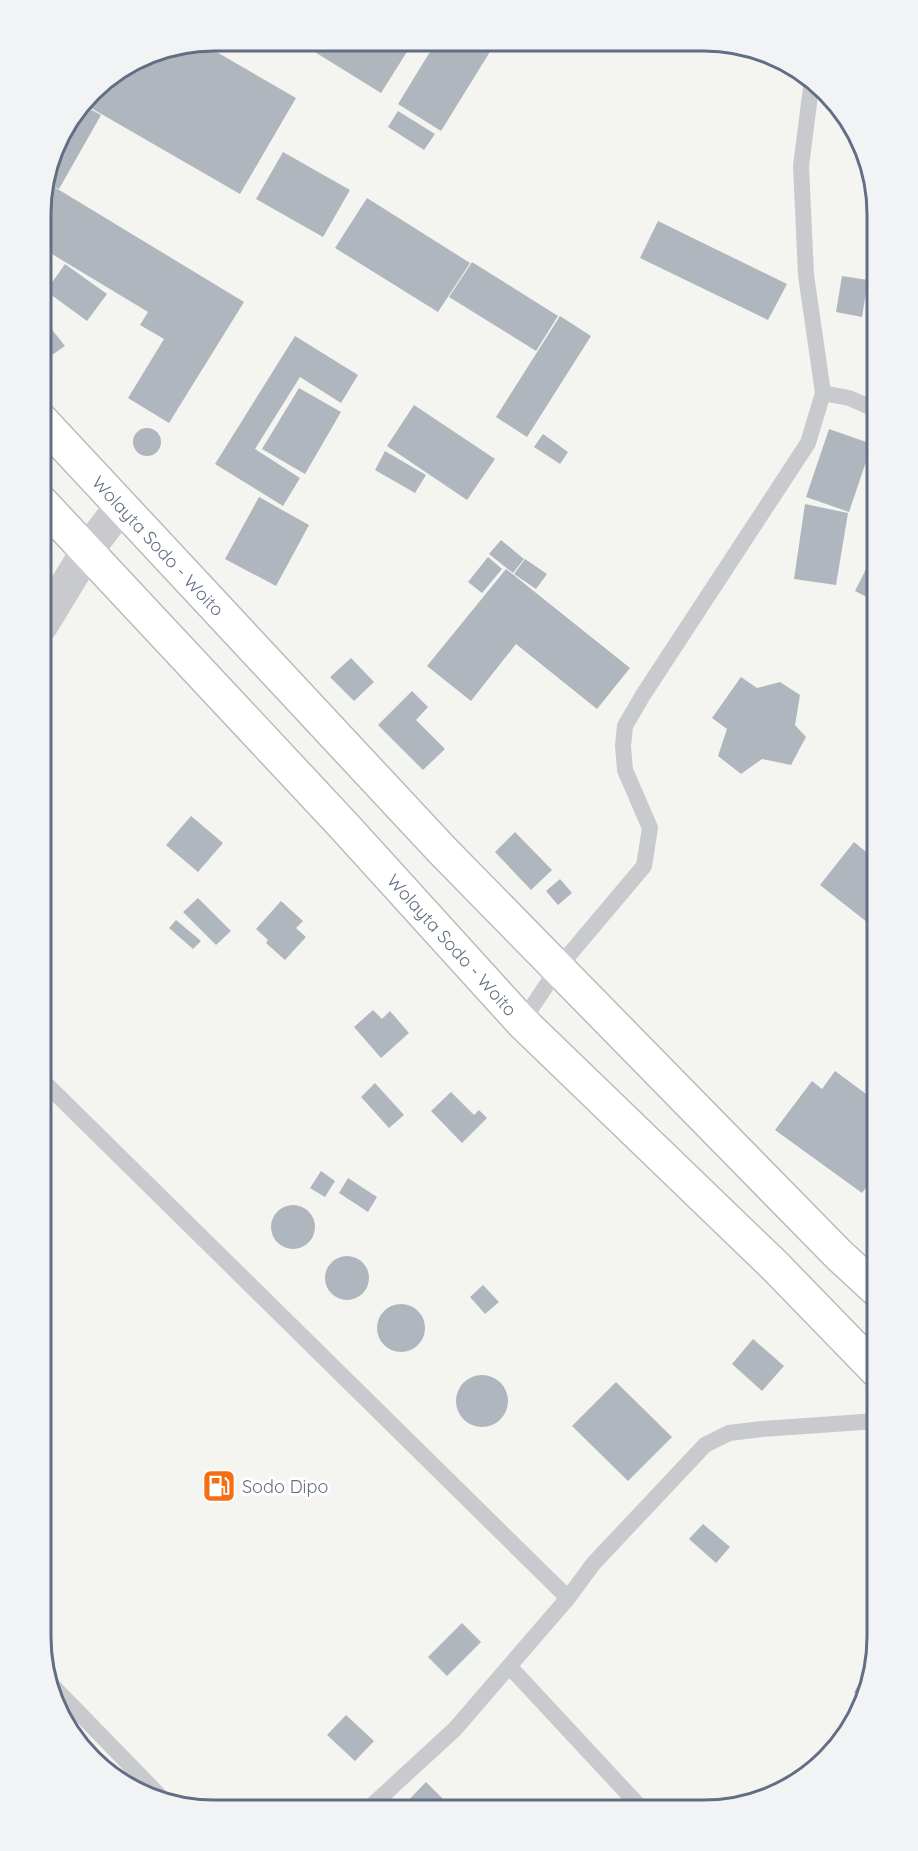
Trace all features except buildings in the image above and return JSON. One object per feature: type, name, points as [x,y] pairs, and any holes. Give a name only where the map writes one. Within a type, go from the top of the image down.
[{"type":"highway","name":"Wolayta Sodo - Woito","points":[[51,431],[442,850],[839,1255],[867,1281]]},
{"type":"highway","name":"Wolayta Sodo - Woito","points":[[51,513],[336,817],[522,1022],[775,1266],[867,1361]]},
{"type":"street","points":[[51,611],[87,551],[121,506]]},
{"type":"lane","points":[[522,1022],[558,968],[644,866],[651,828],[625,770],[623,746],[625,726],[808,442],[823,393],[806,275],[801,166],[811,91]]},
{"type":"lane","points":[[823,393],[849,398],[867,405]]},
{"type":"lane","points":[[51,1089],[567,1598]]},
{"type":"lane","points":[[378,1800],[455,1729],[567,1598],[593,1564],[705,1445],[729,1433],[867,1422]]},
{"type":"lane","points":[[509,1666],[634,1800]]},
{"type":"lane","points":[[63,1696],[152,1788]]},
{"type":"place","name":"Sodo Dipo","points":[[219,1486]]}]
